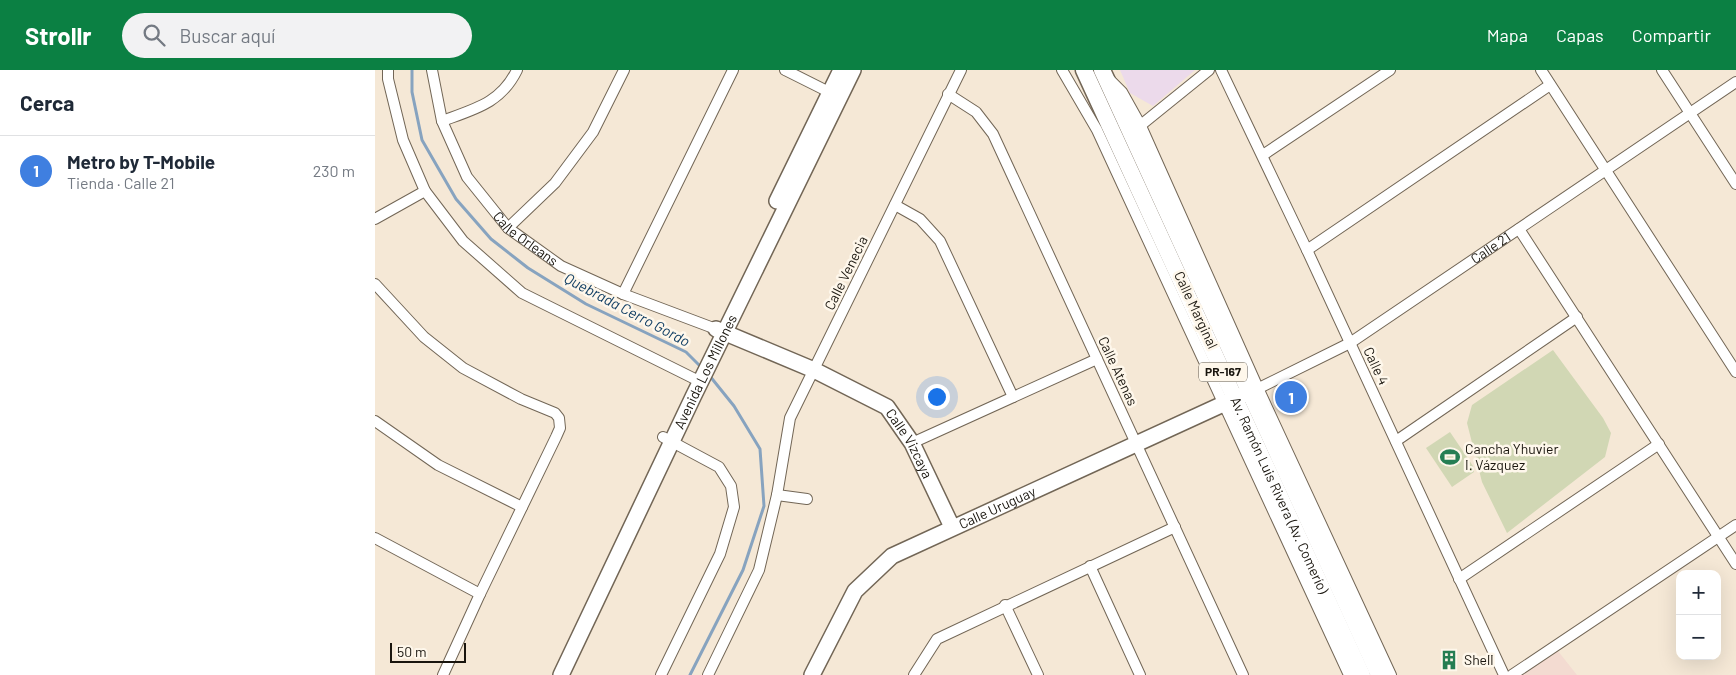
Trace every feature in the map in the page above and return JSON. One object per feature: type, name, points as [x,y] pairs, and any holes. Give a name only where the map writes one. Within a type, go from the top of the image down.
[{"type":"main road","name":"Av. Ramón Luis Rivera (Av. Comerío)","points":[[1084,70],[1379,675]]},
{"type":"main road","name":"Av. Ramón Luis Rivera (Av. Comerío)","points":[[1103,72],[1135,129],[1241,395],[1362,675]]},
{"type":"street","points":[[388,70],[388,78],[403,140],[425,190],[463,241],[522,292],[696,380]]},
{"type":"street","name":"Calle Orleans","points":[[432,70],[442,121],[467,177],[509,228],[561,266],[623,294],[814,370]]},
{"type":"street","points":[[442,121],[485,106],[509,86],[517,70]]},
{"type":"street","points":[[509,228],[555,183],[593,132],[624,70]]},
{"type":"street","points":[[623,294],[733,70]]},
{"type":"street","points":[[785,70],[835,95]]},
{"type":"street","name":"Avenida Los Millones","points":[[835,95],[841,70]]},
{"type":"street","name":"Avenida Los Millones","points":[[550,675],[835,95],[853,70]]},
{"type":"street","name":"Calle Venecia","points":[[708,675],[759,570],[777,494],[790,418],[961,70]]},
{"type":"street","name":"Calle Marginal","points":[[1062,70],[1097,130],[1391,675]]},
{"type":"street","points":[[1135,129],[1209,70]]},
{"type":"street","name":"Calle 4","points":[[1221,70],[1263,155],[1503,675]]},
{"type":"street","points":[[1263,155],[1390,70]]},
{"type":"street","points":[[1541,70],[1736,372]]},
{"type":"street","points":[[1662,70],[1736,184]]},
{"type":"street","name":"Calle 21","points":[[1241,395],[1350,343],[1736,82]]},
{"type":"street","points":[[1307,250],[1551,85]]},
{"type":"street","name":"Calle Atenas","points":[[948,94],[976,112],[993,134],[1243,675]]},
{"type":"street","points":[[375,219],[425,190]]},
{"type":"street","points":[[895,205],[920,219],[940,241],[1013,397]]},
{"type":"street","points":[[1519,229],[1736,564]]},
{"type":"street","points":[[375,284],[424,336],[463,368],[521,400],[555,413],[559,418],[560,428],[556,437],[479,594],[443,675]]},
{"type":"street","points":[[1396,442],[1577,317]]},
{"type":"street","points":[[913,443],[1097,359]]},
{"type":"street","name":"Calle Vizcaya","points":[[814,370],[887,407],[913,443],[952,527]]},
{"type":"street","name":"Calle Marginal","points":[[1241,395],[1349,675]]},
{"type":"street","name":"Calle Uruguay","points":[[812,675],[855,591],[892,556],[1241,395]]},
{"type":"street","points":[[375,421],[438,465],[521,507]]},
{"type":"street","points":[[661,675],[720,554],[734,507],[731,486],[719,467],[667,439]]},
{"type":"street","name":"Avenida Los Millones","points":[[561,675],[667,439]]},
{"type":"street","points":[[1459,578],[1659,444]]},
{"type":"street","points":[[777,494],[807,499]]},
{"type":"street","points":[[1513,675],[1736,525]]},
{"type":"street","points":[[914,675],[937,639],[1005,605],[1175,527]]},
{"type":"street","points":[[375,538],[479,594]]},
{"type":"street","points":[[1090,566],[1140,675]]},
{"type":"street","points":[[1005,605],[1038,675]]},
{"type":"shaded area","points":[[1120,70],[1195,70],[1153,106],[1130,93]]},
{"type":"shaded area","points":[[1558,651],[1577,675],[1522,675],[1527,672]]},
{"type":"green space","points":[[1553,350],[1603,418],[1611,433],[1605,457],[1507,533],[1482,482],[1467,423],[1472,405]]},
{"type":"green space","name":"Cancha Yhuvier I. Vázquez","points":[[1450,432],[1473,466],[1474,472],[1452,487],[1426,448]]},
{"type":"waterway","name":"Quebrada Cerro Gordo","points":[[412,70],[412,92],[422,140],[456,199],[491,239],[528,268],[586,304],[686,352],[703,369]]},
{"type":"waterway","name":"Quebrada Cerro Gordo","points":[[690,675],[743,570],[764,506],[760,449],[734,406],[709,375]]},
{"type":"place","name":"Metro by T-Mobile","points":[[1291,397]]},
{"type":"place","name":"Cancha Yhuvier I. Vázquez","points":[[1450,457]]},
{"type":"place","name":"Shell","points":[[1449,660]]}]
